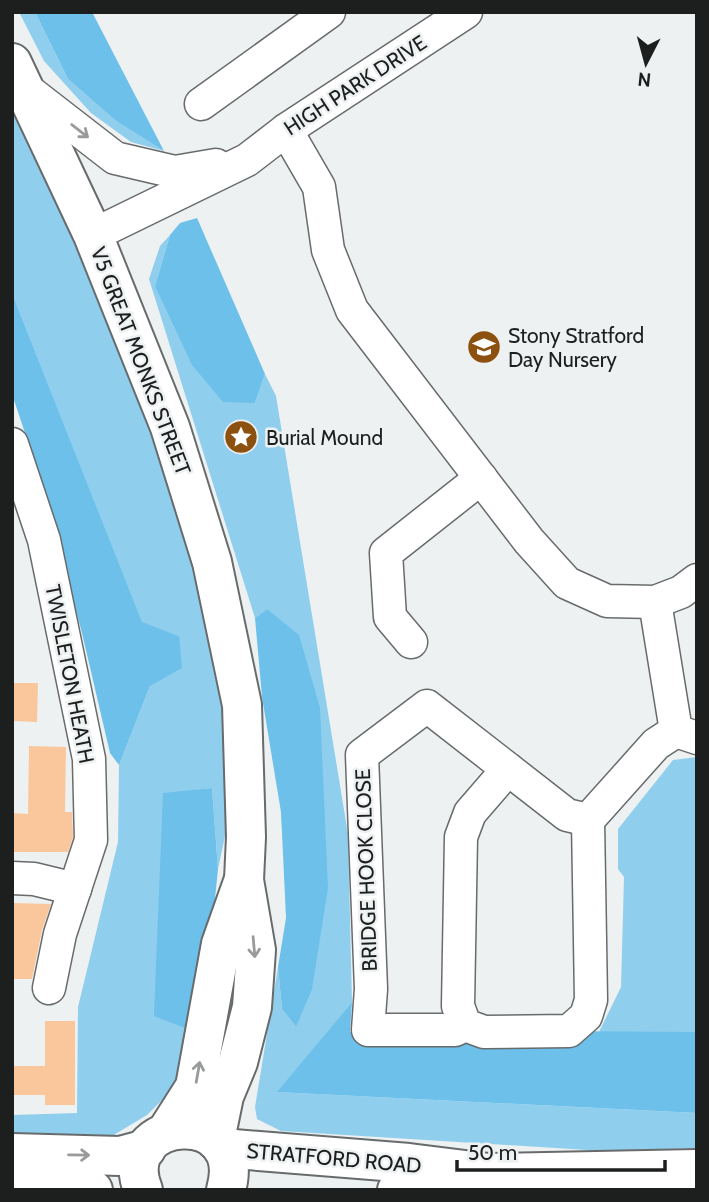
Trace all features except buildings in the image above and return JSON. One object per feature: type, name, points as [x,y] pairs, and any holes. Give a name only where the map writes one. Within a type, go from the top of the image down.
[{"type":"street","points":[[201,104],[329,12]]},
{"type":"street","name":"HIGH PARK DRIVE","points":[[93,235],[247,160],[286,130],[461,13]]},
{"type":"street","name":"HIGH PARK DRIVE","points":[[19,76],[115,158],[175,172],[247,160]]},
{"type":"street","name":"V5 GREAT MONKS STREET","points":[[19,76],[93,235],[170,427],[212,562],[242,705],[246,836],[244,880],[256,950],[253,1007],[238,1062],[225,1096],[218,1144]]},
{"type":"street","points":[[286,130],[318,187],[328,250],[352,310],[529,541],[567,583],[607,600],[655,602],[681,592],[697,580]]},
{"type":"street","name":"TWISLETON HEATH","points":[[12,444],[44,540],[89,759],[91,840],[60,934],[49,988]]},
{"type":"street","points":[[411,642],[390,617],[386,554],[481,478]]},
{"type":"street","points":[[588,820],[656,744],[686,735],[655,602]]},
{"type":"street","name":"BRIDGE HOOK CLOSE","points":[[426,706],[508,769],[567,815],[588,820],[591,1000],[586,1016],[569,1031],[484,1032],[465,1025],[455,1030],[368,1030],[371,989],[362,755],[426,706]]},
{"type":"street","points":[[465,1025],[458,1006],[460,837],[470,813],[508,769]]},
{"type":"street","points":[[12,878],[34,879],[75,889]]},
{"type":"street","name":"V5 GREAT MONKS STREET","points":[[156,1140],[195,1087],[221,944],[244,880]]},
{"type":"street","points":[[238,1062],[244,1119],[249,1134],[265,1152]]},
{"type":"street","name":"STRATFORD ROAD","points":[[156,1140],[192,1129],[218,1144],[265,1152],[409,1163],[489,1173],[646,1180],[697,1169]]},
{"type":"street","points":[[12,1153],[120,1156],[156,1140]]},
{"type":"street","points":[[143,1190],[139,1173],[141,1161],[156,1140]]},
{"type":"street","points":[[218,1144],[228,1161],[226,1190]]},
{"type":"street","name":"STRATFORD ROAD","points":[[397,1190],[489,1173]]},
{"type":"street","points":[[12,1187],[93,1190]]},
{"type":"shaded area","points":[[19,12],[35,12],[68,79],[116,121],[164,151],[131,142],[91,113],[44,61]]},
{"type":"shaded area","points":[[35,12],[92,12],[164,151],[116,121],[68,79]]},
{"type":"shaded area","points":[[12,87],[178,482],[225,674],[234,794],[218,869],[212,788],[163,794],[198,1033],[180,1082],[147,1115],[112,1136],[12,1140],[12,1115],[77,1113],[78,1007],[118,842],[119,765],[150,686],[179,636],[142,623],[12,293]]},
{"type":"shaded area","points":[[197,218],[265,374],[255,403],[223,402],[192,365],[155,286],[170,235],[180,223]]},
{"type":"shaded area","points":[[170,235],[155,286],[255,403],[265,374],[276,396],[348,834],[352,1002],[278,1092],[697,1113],[697,1148],[603,1151],[281,1131],[257,1119],[255,1107],[278,967],[282,1009],[296,1027],[267,609],[255,618],[149,279],[160,246]]},
{"type":"shaded area","points":[[12,293],[142,622],[179,636],[182,668],[150,686],[119,765],[110,753],[82,633],[42,484],[12,394]]},
{"type":"shaded area","points":[[267,609],[299,635],[320,708],[328,888],[312,989],[296,1027],[282,1009],[278,967],[286,918],[281,812],[262,697],[255,618]]},
{"type":"shaded area","points":[[697,757],[697,1032],[599,1032],[621,987],[624,877],[618,869],[618,829],[673,760]]},
{"type":"shaded area","points":[[212,788],[218,869],[198,1033],[154,1016],[163,793]]},
{"type":"shaded area","points":[[352,1002],[350,1032],[697,1032],[697,1113],[277,1092]]},
{"type":"place","name":"Stony Stratford Day Nursery","points":[[484,347]]},
{"type":"place","name":"Burial Mound","points":[[241,437]]}]
